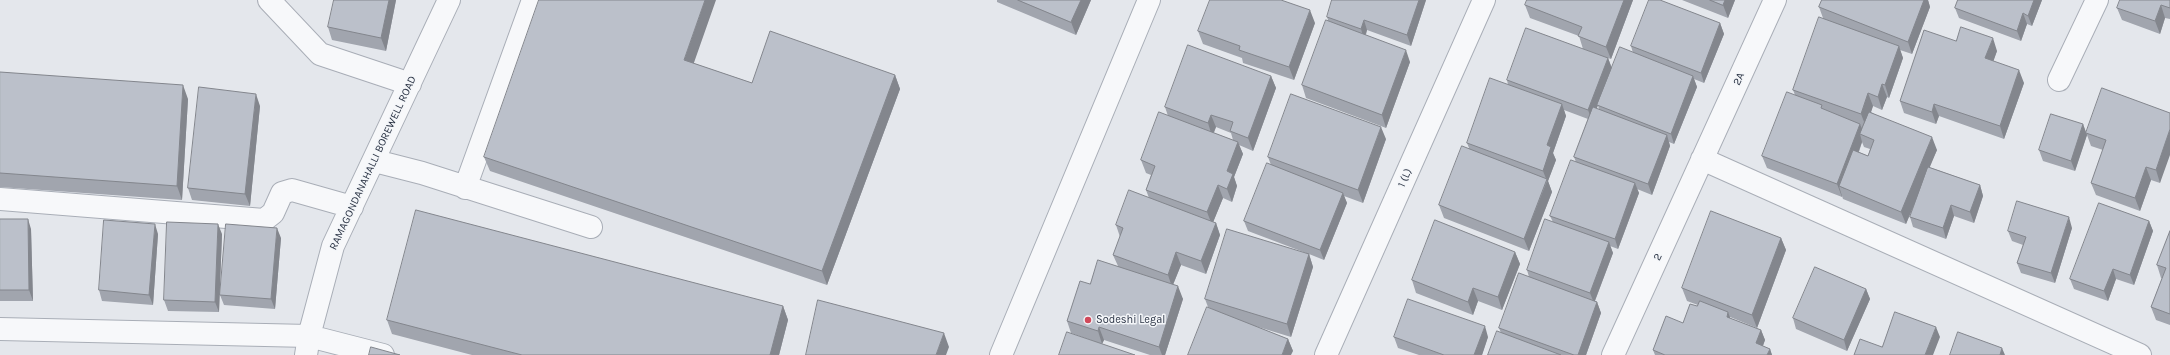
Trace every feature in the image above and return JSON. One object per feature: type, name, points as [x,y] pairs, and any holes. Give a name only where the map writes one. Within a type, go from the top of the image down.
[{"type":"street","points":[[269,0],[320,54],[410,84]]},
{"type":"street","name":"RAMAGONDANAHALLI BOREWELL ROAD","points":[[308,345],[333,246],[375,161],[449,0]]},
{"type":"street","points":[[465,188],[533,0]]},
{"type":"street","points":[[1001,355],[1149,0]]},
{"type":"street","name":"1 (L)","points":[[1326,355],[1484,0]]},
{"type":"street","name":"2A","points":[[1702,159],[1775,0]]},
{"type":"street","points":[[2059,80],[2097,0]]},
{"type":"street","points":[[1702,159],[2140,355]]},
{"type":"street","name":"2","points":[[1613,355],[1702,159]]},
{"type":"street","points":[[375,161],[422,173],[465,188],[591,227]]},
{"type":"street","points":[[0,199],[264,220],[273,213],[282,193],[292,190],[352,208]]},
{"type":"street","points":[[0,329],[308,345],[383,355]]},
{"type":"building","points":[[334,0],[389,0],[381,38],[328,27]]},
{"type":"building","points":[[539,0],[705,0],[684,60],[752,83],[770,31],[895,75],[822,271],[484,157]]},
{"type":"building","points":[[1018,0],[1081,0],[1071,22]]},
{"type":"building","points":[[1210,0],[1281,0],[1310,10],[1289,67],[1239,50],[1240,46],[1198,31]]},
{"type":"building","points":[[1332,0],[1419,0],[1407,35],[1364,20],[1361,29],[1327,17]]},
{"type":"building","points":[[1527,0],[1624,0],[1606,47],[1578,36],[1582,27],[1525,5]]},
{"type":"building","points":[[1649,0],[1660,0],[1720,23],[1701,73],[1631,46]]},
{"type":"building","points":[[1710,0],[1725,0],[1723,5]]},
{"type":"building","points":[[1822,0],[1924,0],[1908,42],[1819,7]]},
{"type":"building","points":[[1958,0],[2034,0],[2028,16],[2023,13],[2017,31],[1955,8]]},
{"type":"building","points":[[2120,0],[2170,0],[2170,8],[2161,5],[2155,21],[2117,8]]},
{"type":"building","points":[[1819,17],[1899,46],[1885,85],[1882,84],[1878,97],[1868,93],[1861,114],[1793,90]]},
{"type":"building","points":[[1326,20],[1406,50],[1382,115],[1302,85]]},
{"type":"building","points":[[1961,27],[1993,38],[1985,58],[2019,70],[2000,126],[1934,104],[1932,112],[1900,101],[1924,30],[1956,41]]},
{"type":"building","points":[[1526,28],[1608,58],[1588,110],[1507,80]]},
{"type":"building","points":[[1188,45],[1271,76],[1248,138],[1230,131],[1233,122],[1211,115],[1208,123],[1165,107]]},
{"type":"building","points":[[1620,47],[1693,76],[1671,134],[1597,105]]},
{"type":"building","points":[[0,72],[183,85],[177,186],[0,173]]},
{"type":"building","points":[[1490,78],[1562,104],[1547,145],[1551,147],[1543,171],[1467,143]]},
{"type":"building","points":[[199,87],[256,94],[245,194],[188,188]]},
{"type":"building","points":[[2102,88],[2170,113],[2170,129],[2156,170],[2146,167],[2135,198],[2091,183],[2106,140],[2086,133]]},
{"type":"building","points":[[1787,92],[1822,105],[1821,108],[1860,124],[1837,184],[1762,156]]},
{"type":"building","points":[[1291,94],[1381,127],[1358,190],[1268,157]]},
{"type":"building","points":[[1593,107],[1667,135],[1648,184],[1574,157]]},
{"type":"building","points":[[1159,112],[1238,142],[1227,171],[1233,174],[1227,189],[1218,185],[1207,212],[1146,190],[1155,166],[1141,160]]},
{"type":"building","points":[[1869,112],[1932,137],[1901,212],[1839,186],[1853,150],[1868,156],[1874,140],[1860,134]]},
{"type":"building","points":[[2051,114],[2083,124],[2071,161],[2039,150]]},
{"type":"building","points":[[1462,146],[1547,179],[1524,239],[1439,205]]},
{"type":"building","points":[[1571,160],[1635,183],[1615,239],[1550,216]]},
{"type":"building","points":[[1267,163],[1343,193],[1320,250],[1244,221]]},
{"type":"building","points":[[1928,167],[1980,185],[1970,212],[1951,205],[1943,228],[1910,217]]},
{"type":"building","points":[[1129,190],[1216,223],[1201,261],[1176,252],[1168,275],[1113,255],[1123,228],[1116,225]]},
{"type":"building","points":[[2017,201],[2069,217],[2051,273],[2017,263],[2026,237],[2008,231]]},
{"type":"building","points":[[2099,203],[2149,221],[2130,275],[2113,269],[2104,291],[2070,279]]},
{"type":"building","points":[[416,210],[783,306],[770,355],[522,355],[387,320]]},
{"type":"building","points":[[1711,211],[1781,238],[1752,315],[1682,288]]},
{"type":"building","points":[[0,219],[28,219],[29,290],[0,290]]},
{"type":"building","points":[[1545,219],[1609,242],[1590,293],[1527,270]]},
{"type":"building","points":[[104,220],[155,224],[149,295],[99,290]]},
{"type":"building","points":[[1435,220],[1515,252],[1498,297],[1473,288],[1468,302],[1412,280]]},
{"type":"building","points":[[167,222],[218,224],[215,302],[164,300]]},
{"type":"building","points":[[226,224],[277,228],[271,299],[220,295]]},
{"type":"building","points":[[1227,229],[1309,254],[1287,324],[1205,299]]},
{"type":"building","points":[[2170,231],[2170,314],[2151,307],[2166,268],[2157,265]]},
{"type":"building","points":[[1098,260],[1178,286],[1159,347],[1099,327],[1098,331],[1067,321],[1080,281],[1090,284]]},
{"type":"building","points":[[1815,267],[1866,289],[1844,340],[1793,318]]},
{"type":"building","points":[[1519,273],[1597,302],[1578,355],[1574,355],[1499,328]]},
{"type":"building","points":[[1408,299],[1485,326],[1474,355],[1444,355],[1394,337]]},
{"type":"building","points":[[818,300],[944,333],[936,355],[806,355]]},
{"type":"building","points":[[1700,301],[1728,312],[1727,317],[1761,330],[1756,343],[1770,349],[1767,355],[1665,355],[1653,350],[1666,316],[1683,323],[1690,304],[1697,306]]},
{"type":"building","points":[[1207,307],[1288,339],[1282,355],[1188,355]]},
{"type":"building","points":[[1895,312],[1936,327],[1925,355],[1854,355],[1860,339],[1882,347]]},
{"type":"building","points":[[1497,331],[1561,355],[1488,355]]},
{"type":"building","points":[[1067,332],[1135,355],[1059,355]]},
{"type":"building","points":[[1958,332],[2002,348],[2000,355],[1950,355]]},
{"type":"building","points":[[371,347],[400,355],[369,355]]},
{"type":"place","name":"Sodeshi Legal","points":[[1088,320]]}]
